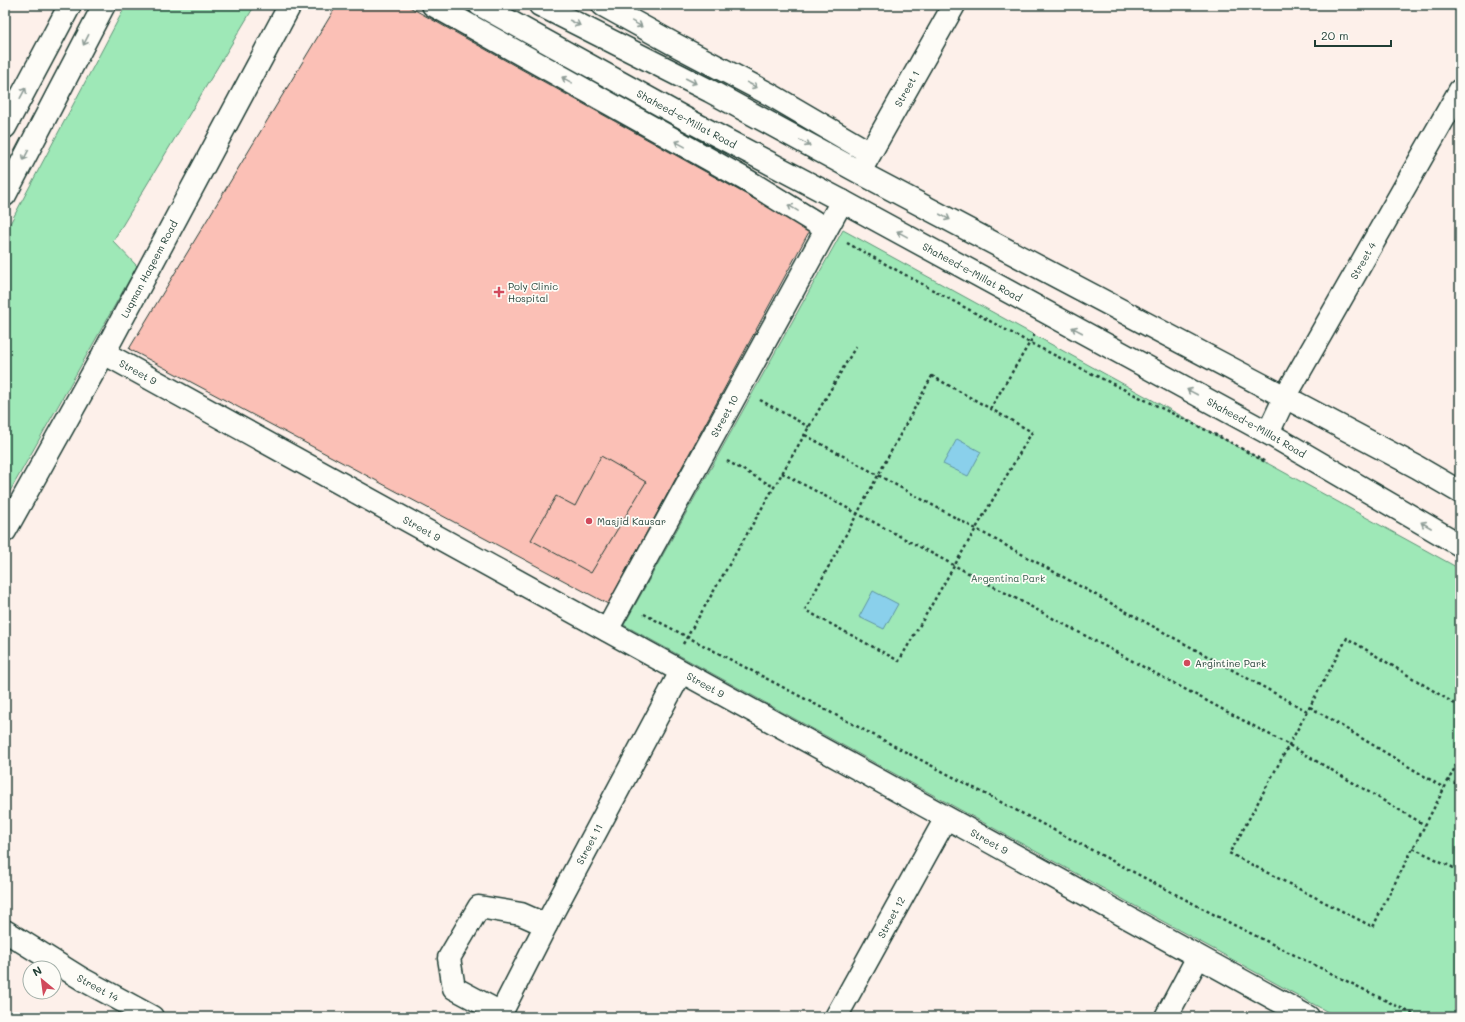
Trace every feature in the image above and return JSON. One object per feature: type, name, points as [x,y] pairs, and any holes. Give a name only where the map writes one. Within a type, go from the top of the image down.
[{"type":"street","points":[[5,128],[70,5]]},
{"type":"street","points":[[5,195],[104,5]]},
{"type":"street","name":"Luqman Haqeem Road","points":[[5,532],[104,353],[290,5]]},
{"type":"street","points":[[433,5],[748,181],[826,228]]},
{"type":"street","name":"Shaheed-e-Millat Road","points":[[480,5],[686,119],[842,201],[1268,433],[1460,545]]},
{"type":"street","points":[[540,5],[710,91],[859,172],[1285,396],[1417,467],[1460,492]]},
{"type":"street","points":[[603,5],[672,44],[771,95],[870,153]]},
{"type":"street","name":"Street 1","points":[[859,172],[954,5]]},
{"type":"street","name":"Street 4","points":[[1268,433],[1285,396],[1460,90]]},
{"type":"street","name":"Street 10","points":[[607,630],[842,201]]},
{"type":"street","name":"Street 9","points":[[104,353],[1308,1017]]},
{"type":"street","name":"Street 11","points":[[500,1015],[676,669]]},
{"type":"street","name":"Street 12","points":[[836,1017],[946,818]]},
{"type":"street","points":[[500,1015],[454,988],[449,958],[478,907],[520,914],[546,925]]},
{"type":"street","name":"Street 14","points":[[5,931],[82,979],[152,1017]]},
{"type":"street","points":[[1166,1017],[1198,957]]},
{"type":"path","points":[[845,242],[1030,342],[1228,441],[1270,464]]},
{"type":"path","points":[[990,409],[1047,314]]},
{"type":"path","points":[[676,669],[687,637],[856,346]]},
{"type":"path","points":[[932,376],[1032,432],[898,661],[805,610],[878,475],[932,376]]},
{"type":"path","points":[[739,388],[809,427]]},
{"type":"path","points":[[805,434],[1307,711]]},
{"type":"path","points":[[706,448],[774,487]]},
{"type":"path","points":[[782,473],[1289,745],[1425,825]]},
{"type":"path","points":[[642,613],[1232,924],[1418,1017]]},
{"type":"path","points":[[1460,707],[1347,638],[1237,841],[1229,852],[1373,927],[1460,758]]},
{"type":"path","points":[[1310,707],[1444,788]]},
{"type":"path","points":[[1448,780],[1460,785]]},
{"type":"path","points":[[1413,848],[1460,871]]},
{"type":"green space","points":[[126,5],[255,5],[113,241],[137,266],[5,500],[5,233]]},
{"type":"green space","name":"Argentina Park","points":[[843,230],[1460,569],[1460,1017],[1337,1017],[624,625]]},
{"type":"water","points":[[957,439],[981,452],[968,476],[943,464]]},
{"type":"water","points":[[873,591],[898,604],[884,629],[859,617]]},
{"type":"building","points":[[337,5],[406,5],[810,230],[608,604],[129,349]]},
{"type":"building","name":"Masjid Kausar","points":[[601,456],[646,482],[591,573],[531,540],[556,496],[575,506]]},
{"type":"place","name":"Poly Clinic Hospital","points":[[499,292]]},
{"type":"place","name":"Masjid Kausar","points":[[589,521]]},
{"type":"place","name":"Argintine Park","points":[[1187,663]]}]
